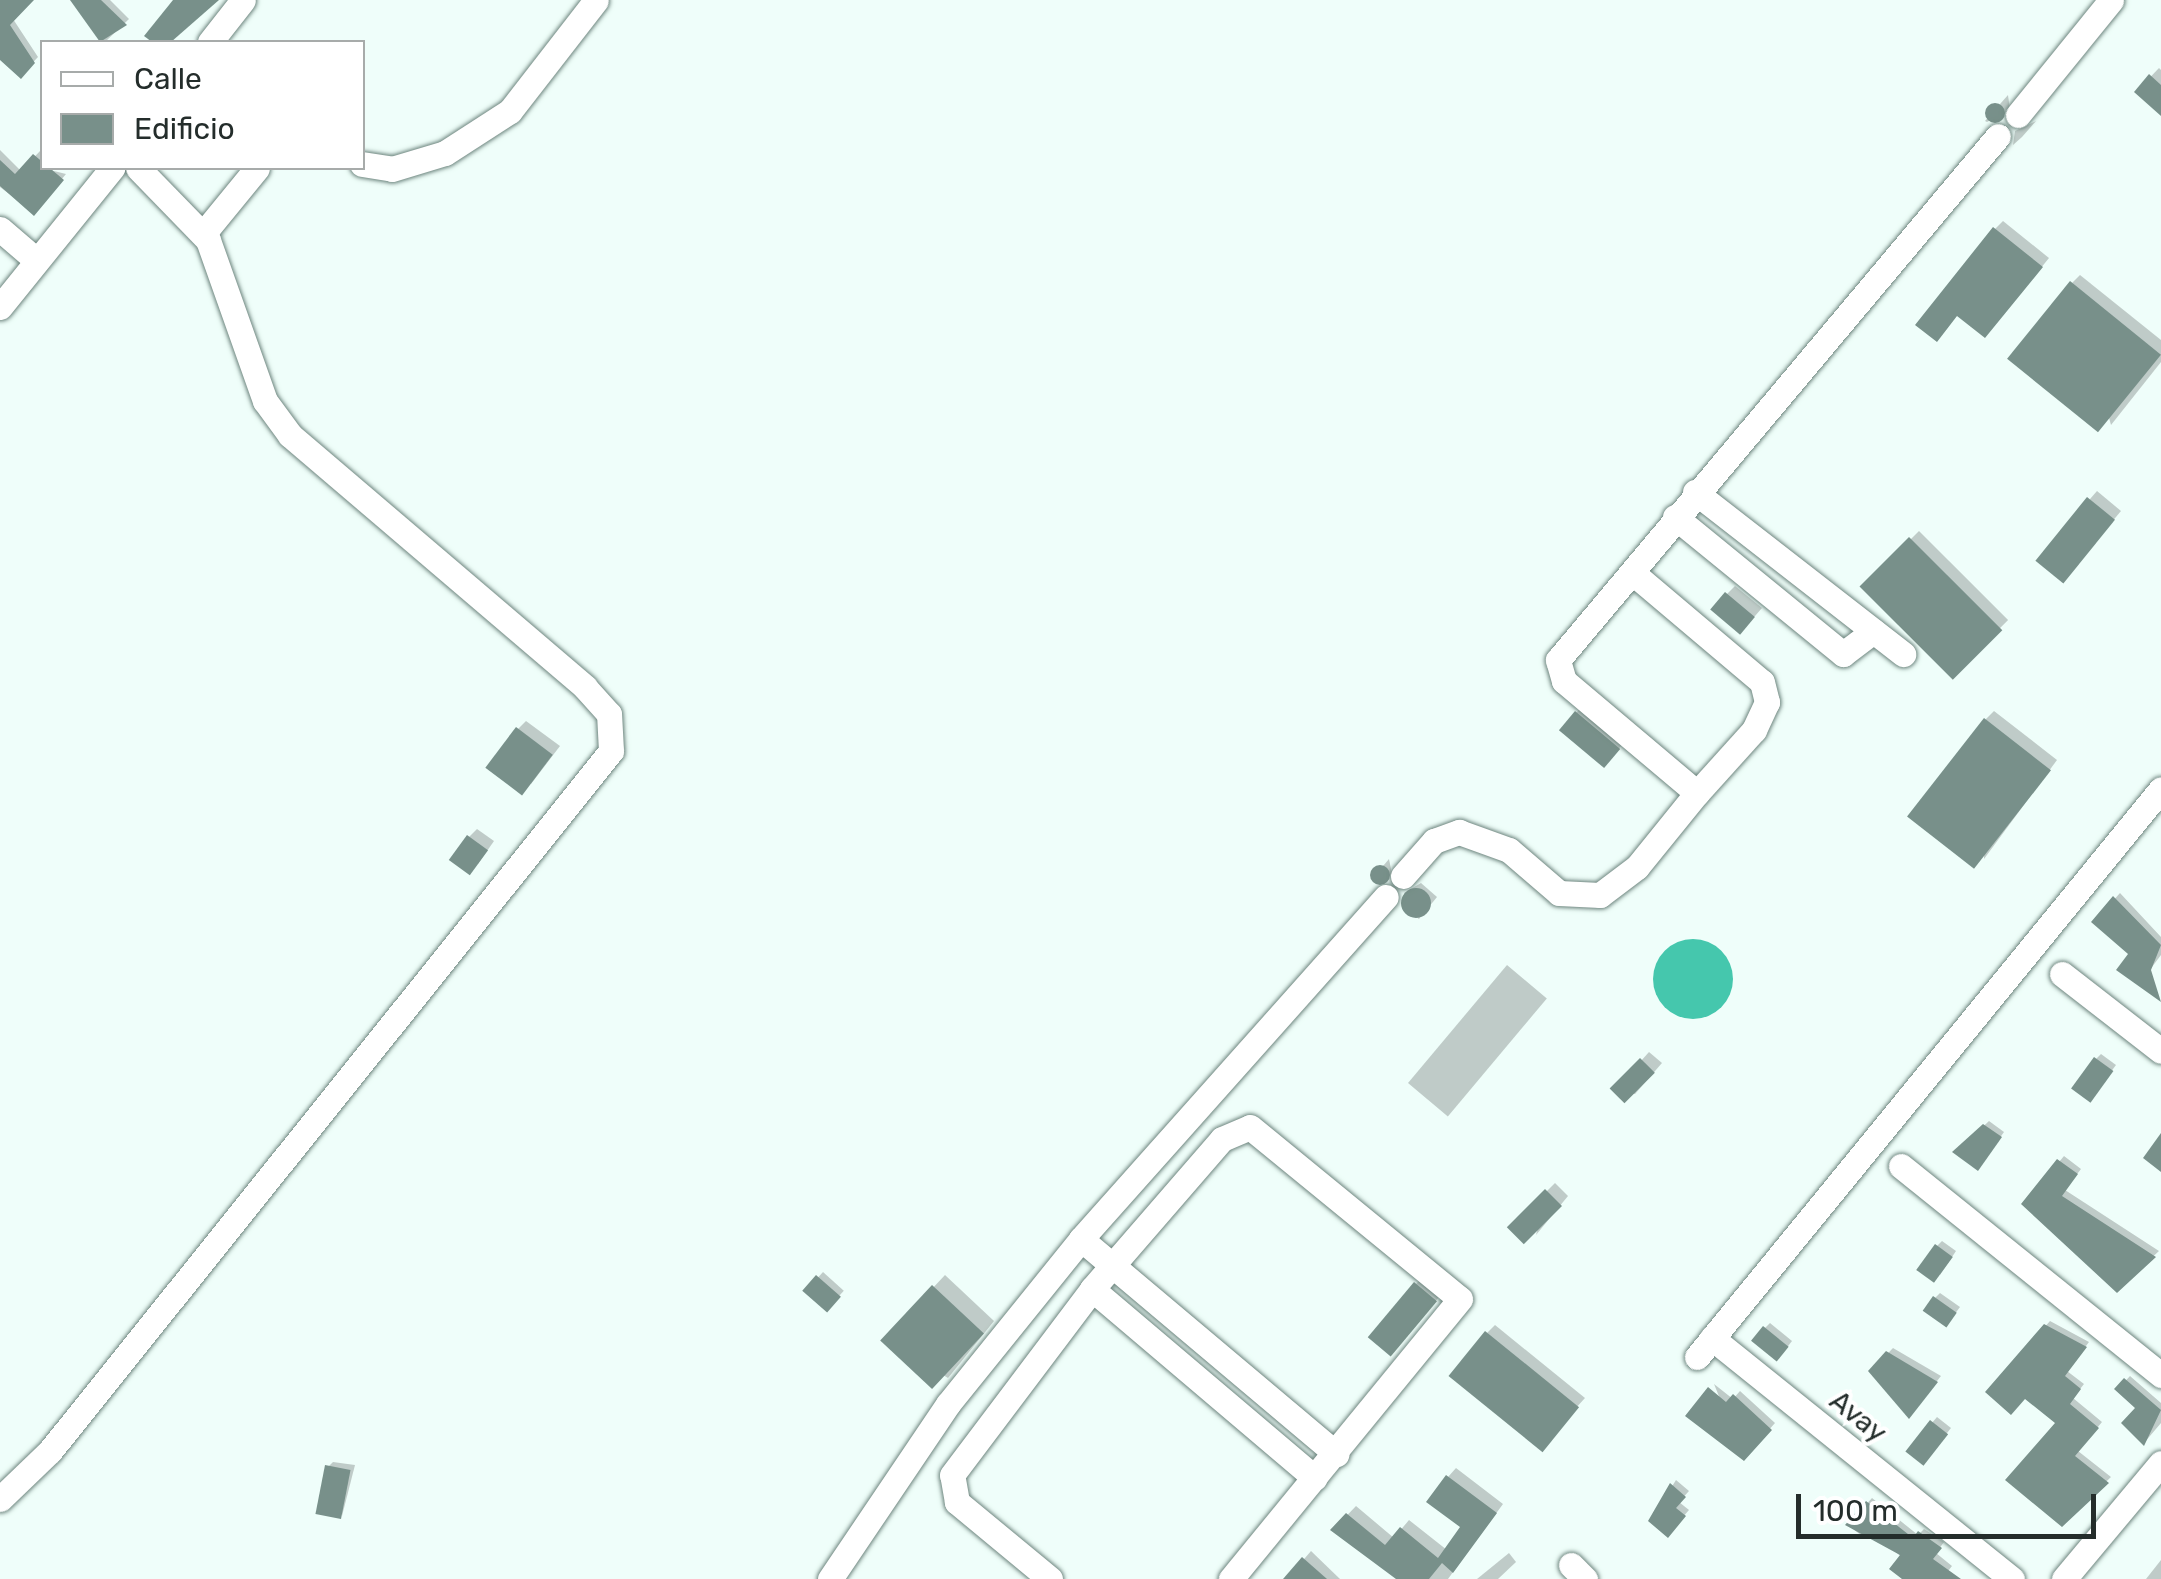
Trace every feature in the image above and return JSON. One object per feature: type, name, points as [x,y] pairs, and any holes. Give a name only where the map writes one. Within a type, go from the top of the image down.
[{"type":"street","points":[[212,40],[243,0]]},
{"type":"street","points":[[365,164],[392,169],[445,154],[510,112],[596,0]]},
{"type":"street","points":[[2018,114],[2111,0]]},
{"type":"street","points":[[1697,793],[1557,671],[1675,517],[1998,136]]},
{"type":"street","points":[[0,307],[110,170]]},
{"type":"street","points":[[0,1499],[50,1451],[611,752],[609,714],[585,687],[290,435],[265,401],[203,234],[140,170]]},
{"type":"street","points":[[203,234],[255,170]]},
{"type":"street","points":[[0,229],[36,260]]},
{"type":"street","points":[[1696,492],[1903,654]]},
{"type":"street","points":[[1675,517],[1831,647],[1856,652],[1872,630]]},
{"type":"street","points":[[1402,876],[1434,841],[1470,834],[1508,850],[1559,893],[1600,895],[1636,867],[1754,730],[1767,702],[1762,682],[1634,574]]},
{"type":"street","name":"Avay","points":[[2012,1579],[1704,1348],[2161,789]]},
{"type":"street","points":[[830,1579],[948,1404],[1081,1239],[1386,897]]},
{"type":"street","points":[[2062,974],[2161,1051]]},
{"type":"street","points":[[1050,1579],[956,1502],[952,1475],[1092,1289],[1222,1139],[1266,1131],[1460,1299],[1231,1579]]},
{"type":"street","points":[[1901,1166],[2161,1375]]},
{"type":"street","points":[[1081,1239],[1336,1454]]},
{"type":"street","points":[[1092,1289],[1316,1478]]},
{"type":"street","points":[[2064,1579],[2161,1463]]},
{"type":"shaded area","points":[[1693,939],[1708,942],[1721,951],[1730,964],[1730,994],[1721,1007],[1708,1016],[1693,1019],[1678,1016],[1665,1007],[1656,994],[1653,979],[1656,964],[1665,951],[1678,942]]},
{"type":"building","points":[[0,0],[34,0],[10,25],[35,63],[21,79],[0,60]]},
{"type":"building","points":[[70,0],[101,0],[127,25],[99,40]]},
{"type":"building","points":[[173,0],[219,0],[173,40],[149,40],[144,36]]},
{"type":"building","points":[[2149,74],[2161,85],[2161,116],[2134,92]]},
{"type":"building","points":[[1995,103],[2005,113],[1995,123],[1985,113]]},
{"type":"building","points":[[33,154],[40,160],[40,170],[52,170],[64,180],[34,216],[0,186],[0,160],[15,174]]},
{"type":"building","points":[[1993,227],[2043,267],[1985,338],[1957,316],[1937,342],[1915,325]]},
{"type":"building","points":[[2070,281],[2161,355],[2098,432],[2007,359]]},
{"type":"building","points":[[2087,497],[2115,520],[2063,583],[2035,561]]},
{"type":"building","points":[[1909,537],[2002,630],[1953,680],[1860,586]]},
{"type":"building","points":[[1725,592],[1755,617],[1740,635],[1710,610]]},
{"type":"building","points":[[1575,711],[1620,749],[1604,768],[1559,730]]},
{"type":"building","points":[[1984,718],[2051,770],[1974,869],[1907,817]]},
{"type":"building","points":[[516,727],[553,755],[522,795],[485,768]]},
{"type":"building","points":[[467,835],[488,850],[470,875],[449,860]]},
{"type":"building","points":[[1380,865],[1390,875],[1380,885],[1370,875]]},
{"type":"building","points":[[1416,888],[1427,892],[1431,903],[1427,914],[1416,918],[1405,914],[1401,903],[1405,892]]},
{"type":"building","points":[[2113,896],[2161,945],[2151,970],[2161,1002],[2116,970],[2128,954],[2091,922]]},
{"type":"building","points":[[2094,1057],[2113,1071],[2090,1103],[2071,1089]]},
{"type":"building","points":[[1640,1058],[1655,1073],[1624,1103],[1610,1088]]},
{"type":"building","points":[[1983,1124],[2002,1137],[1978,1171],[1952,1152]]},
{"type":"building","points":[[2161,1133],[2161,1172],[2143,1158]]},
{"type":"building","points":[[2057,1159],[2078,1174],[2062,1196],[2156,1257],[2117,1293],[2021,1204]]},
{"type":"building","points":[[1545,1189],[1562,1206],[1524,1244],[1507,1227]]},
{"type":"building","points":[[1935,1244],[1953,1257],[1934,1283],[1916,1270]]},
{"type":"building","points":[[816,1275],[841,1297],[827,1312],[802,1291]]},
{"type":"building","points":[[1414,1282],[1437,1301],[1391,1356],[1368,1337]]},
{"type":"building","points":[[932,1285],[984,1333],[932,1389],[880,1341]]},
{"type":"building","points":[[1933,1296],[1957,1313],[1946,1327],[1923,1311]]},
{"type":"building","points":[[2044,1324],[2087,1347],[2065,1376],[2081,1389],[2070,1404],[2099,1428],[2075,1456],[2109,1483],[2062,1527],[2005,1480],[2055,1423],[2025,1399],[2011,1415],[1985,1392]]},
{"type":"building","points":[[1763,1326],[1789,1347],[1777,1362],[1751,1341]]},
{"type":"building","points":[[1485,1331],[1579,1407],[1543,1452],[1448,1376]]},
{"type":"building","points":[[1886,1351],[1938,1382],[1909,1419],[1868,1371]]},
{"type":"building","points":[[2124,1378],[2161,1410],[2144,1446],[2121,1423],[2135,1408],[2114,1389]]},
{"type":"building","points":[[1708,1387],[1726,1402],[1733,1394],[1772,1430],[1744,1461],[1685,1416]]},
{"type":"building","points":[[1930,1420],[1948,1434],[1923,1466],[1905,1452]]},
{"type":"building","points":[[325,1465],[351,1470],[341,1519],[315,1514]]},
{"type":"building","points":[[1446,1475],[1497,1513],[1453,1573],[1442,1563],[1429,1579],[1396,1579],[1330,1530],[1346,1513],[1385,1545],[1400,1527],[1438,1558],[1460,1527],[1426,1502]]},
{"type":"building","points":[[1670,1483],[1686,1497],[1676,1508],[1686,1516],[1668,1538],[1648,1521]]},
{"type":"building","points":[[1866,1501],[1913,1538],[1918,1531],[1942,1548],[1933,1559],[1961,1579],[1902,1579],[1889,1569],[1900,1555],[1845,1525]]},
{"type":"building","points":[[1302,1557],[1327,1579],[1283,1579]]}]
